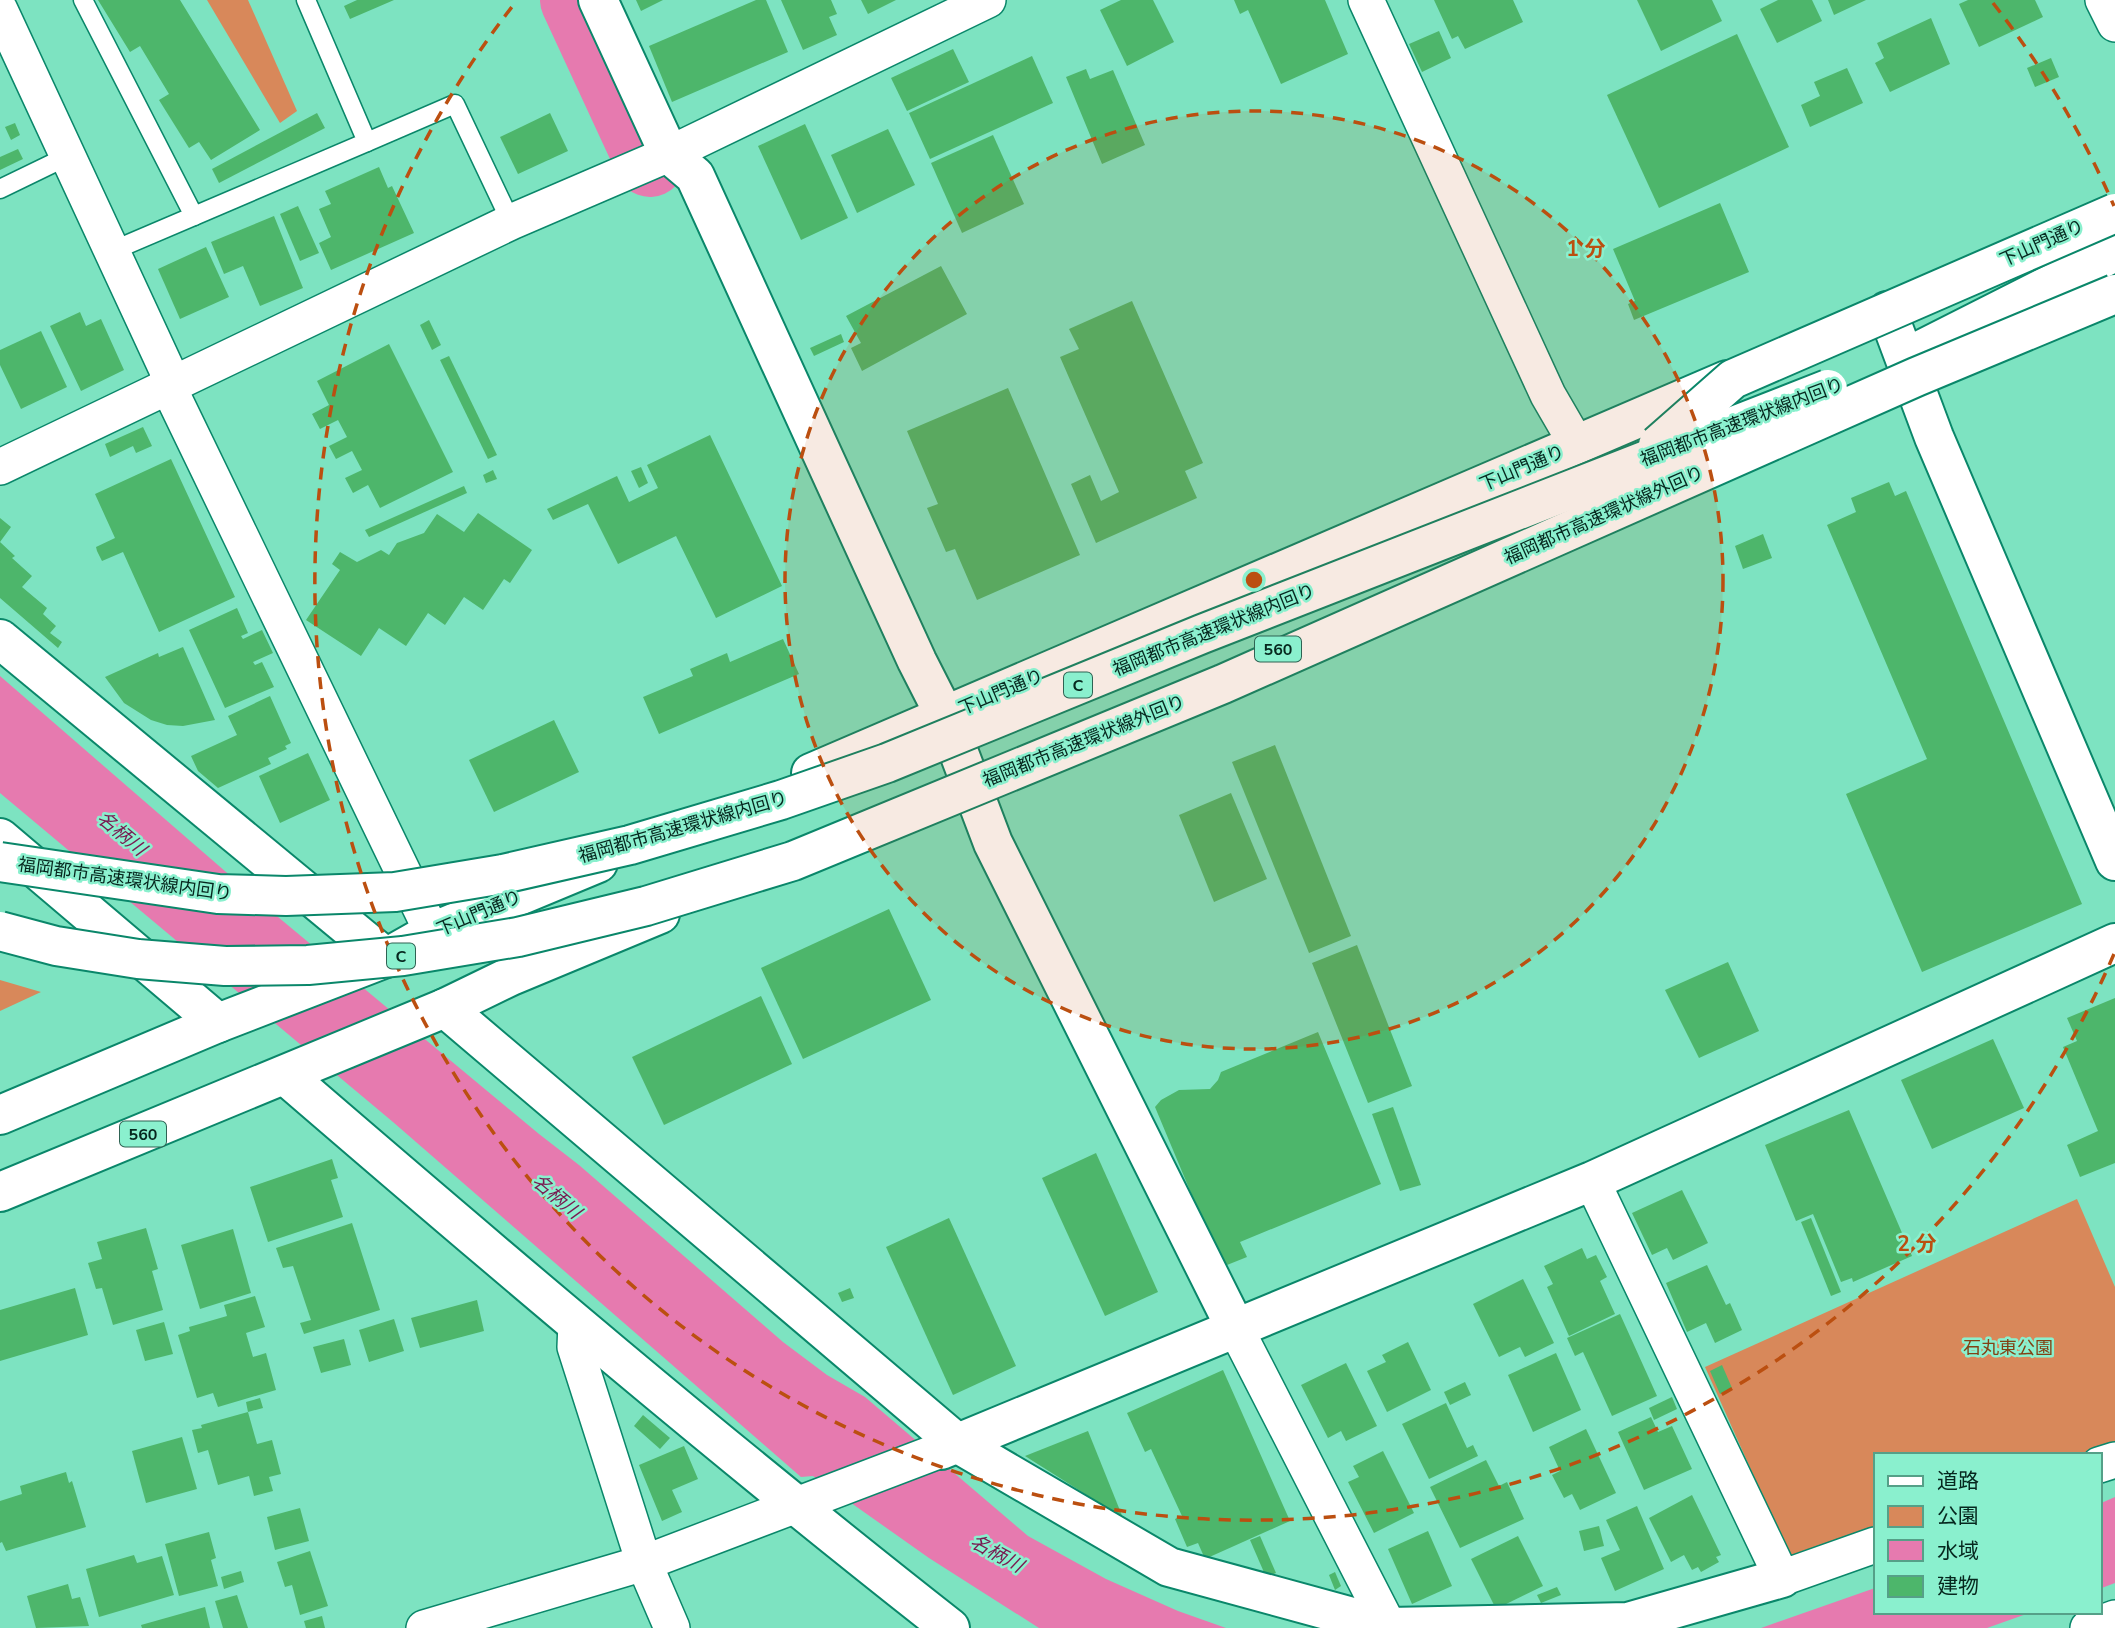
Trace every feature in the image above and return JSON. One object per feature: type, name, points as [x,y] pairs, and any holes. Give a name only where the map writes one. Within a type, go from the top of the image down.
[{"type":"main road","points":[[598,0],[669,154],[695,176],[917,661],[945,716],[993,843],[1235,1327]]},
{"type":"main road","points":[[1554,537],[1733,379],[2115,212]]},
{"type":"main road","name":"下山門通り","points":[[0,1115],[218,1023],[386,958],[432,932],[945,716],[2115,212]]},
{"type":"main road","points":[[1911,368],[2115,252]]},
{"type":"main road","name":"福岡都市高速環状線内回り","points":[[0,862],[218,894],[286,896],[395,892],[503,874],[630,845],[781,800],[887,762],[1202,634],[1911,368],[2115,281]]},
{"type":"main road","name":"福岡都市高速環状線外回り","points":[[0,931],[56,946],[138,959],[225,966],[308,965],[403,956],[518,937],[620,912],[793,861],[1223,684],[1916,377],[2115,295]]},
{"type":"main road","name":"560","points":[[0,1192],[285,1075],[444,1008],[510,976],[895,816],[968,781],[1911,368],[2115,295]]},
{"type":"main road","points":[[1887,311],[1911,368],[1934,437],[2115,861]]},
{"type":"main road","points":[[0,639],[386,958]]},
{"type":"main road","points":[[0,838],[218,1023]]},
{"type":"main road","points":[[949,1446],[1592,1181],[2115,943]]},
{"type":"main road","points":[[444,1008],[949,1446],[1169,1567],[1389,1627],[1628,1622],[1782,1578]]},
{"type":"main road","points":[[285,1075],[576,1323],[807,1499],[950,1628]]},
{"type":"street","points":[[0,467],[511,222],[669,154],[988,0]]},
{"type":"street","points":[[1366,0],[1548,395],[1577,445]]},
{"type":"street","points":[[2103,0],[2115,24]]},
{"type":"street","points":[[0,10],[167,370],[169,388],[432,932]]},
{"type":"street","points":[[1592,1181],[1782,1578],[1874,1545]]},
{"type":"street","points":[[576,1323],[575,1347],[644,1563],[671,1628]]},
{"type":"street","points":[[1235,1327],[1389,1627]]},
{"type":"street","points":[[424,1628],[644,1563],[949,1446]]},
{"type":"street","points":[[2088,1628],[2115,1618]]},
{"type":"lane","points":[[83,0],[194,216]]},
{"type":"lane","points":[[306,0],[367,142]]},
{"type":"lane","points":[[112,251],[455,104],[511,222]]},
{"type":"lane","points":[[0,189],[68,156]]},
{"type":"green space","points":[[207,0],[248,0],[297,111],[280,123]]},
{"type":"green space","points":[[0,980],[41,992],[0,1011]]},
{"type":"green space","name":"石丸東公園","points":[[2077,1199],[2115,1287],[2115,1443],[2087,1453],[1874,1453],[1874,1527],[1790,1557],[1705,1367]]},
{"type":"water","name":"名柄川","points":[[0,676],[272,912],[579,1165],[783,1342],[827,1375],[865,1397],[1028,1536],[1106,1579],[1178,1611],[1226,1628],[1039,1628],[929,1558],[813,1476],[801,1477],[393,1122],[0,793]]},
{"type":"water","points":[[2115,1497],[2115,1583],[2101,1588],[2101,1503]]},
{"type":"water","points":[[1874,1588],[1874,1614],[2026,1614],[1987,1628],[1761,1628]]},
{"type":"building","points":[[98,0],[180,0],[260,130],[211,160],[199,142],[189,148],[159,100],[169,94],[140,46],[130,52]]},
{"type":"building","points":[[357,0],[394,0],[350,19],[344,6]]},
{"type":"building","points":[[636,0],[663,0],[641,11]]},
{"type":"building","points":[[756,0],[766,0],[788,52],[672,102],[649,46]]},
{"type":"building","points":[[781,0],[831,0],[837,14],[829,17],[837,35],[803,50]]},
{"type":"building","points":[[861,0],[896,0],[868,14]]},
{"type":"building","points":[[1121,0],[1153,0],[1174,42],[1127,66],[1100,10]]},
{"type":"building","points":[[1234,0],[1325,0],[1348,54],[1281,84],[1248,10],[1240,14]]},
{"type":"building","points":[[1434,0],[1513,0],[1523,22],[1465,49],[1458,36],[1452,39]]},
{"type":"building","points":[[1637,0],[1712,0],[1722,21],[1661,51]]},
{"type":"building","points":[[1778,0],[1812,0],[1822,21],[1777,43],[1760,9]]},
{"type":"building","points":[[1828,0],[1866,0],[1834,15]]},
{"type":"building","points":[[1968,0],[2035,0],[2043,17],[1979,47],[1959,4]]},
{"type":"building","points":[[1931,18],[1950,64],[1890,92],[1875,63],[1884,58],[1877,43]]},
{"type":"building","points":[[1439,31],[1451,58],[1422,72],[1409,44]]},
{"type":"building","points":[[1737,34],[1789,147],[1659,208],[1607,95]]},
{"type":"building","points":[[953,49],[969,82],[907,111],[891,78]]},
{"type":"building","points":[[1032,56],[1053,103],[930,159],[909,113]]},
{"type":"building","points":[[2051,58],[2059,77],[2035,87],[2027,68]]},
{"type":"building","points":[[1847,68],[1863,103],[1810,127],[1801,105],[1820,96],[1814,82]]},
{"type":"building","points":[[1086,69],[1090,79],[1113,70],[1145,145],[1102,164],[1066,77]]},
{"type":"building","points":[[317,113],[325,128],[219,183],[212,169]]},
{"type":"building","points":[[550,113],[568,151],[518,174],[500,137]]},
{"type":"building","points":[[15,123],[20,135],[11,140],[5,127]]},
{"type":"building","points":[[805,124],[848,218],[801,240],[758,146]]},
{"type":"building","points":[[888,129],[915,185],[857,213],[831,155]]},
{"type":"building","points":[[993,135],[1024,204],[962,233],[931,163]]},
{"type":"building","points":[[18,149],[23,159],[0,170],[0,157]]},
{"type":"building","points":[[379,167],[388,188],[392,186],[414,233],[331,270],[319,243],[331,237],[319,209],[331,204],[325,191]]},
{"type":"building","points":[[1720,203],[1749,272],[1634,320],[1628,304],[1635,301],[1613,249]]},
{"type":"building","points":[[298,206],[319,253],[300,261],[280,214]]},
{"type":"building","points":[[274,216],[303,288],[260,306],[243,266],[224,274],[211,242]]},
{"type":"building","points":[[206,247],[229,297],[180,319],[158,269]]},
{"type":"building","points":[[941,266],[967,314],[862,371],[851,348],[861,343],[846,316]]},
{"type":"building","points":[[1132,301],[1203,463],[1185,471],[1197,498],[1096,543],[1071,484],[1090,475],[1101,501],[1119,492],[1060,357],[1079,349],[1069,329]]},
{"type":"building","points":[[80,312],[86,326],[101,319],[124,370],[81,391],[50,326]]},
{"type":"building","points":[[429,320],[441,345],[432,350],[420,325]]},
{"type":"building","points":[[41,331],[67,387],[21,409],[0,365],[0,350]]},
{"type":"building","points":[[841,334],[844,342],[814,356],[810,348]]},
{"type":"building","points":[[389,344],[453,472],[380,508],[368,485],[353,493],[345,478],[362,470],[352,451],[336,459],[329,446],[347,437],[338,420],[320,429],[312,414],[329,405],[317,381]]},
{"type":"building","points":[[449,356],[497,455],[488,459],[440,360]]},
{"type":"building","points":[[1008,388],[1080,555],[977,600],[955,549],[946,552],[927,508],[938,504],[907,431]]},
{"type":"building","points":[[143,427],[152,446],[136,453],[133,446],[110,457],[105,444]]},
{"type":"building","points":[[710,435],[782,586],[716,618],[676,536],[618,564],[588,504],[553,520],[547,509],[617,476],[629,502],[658,488],[647,465]]},
{"type":"building","points":[[171,459],[235,597],[159,632],[123,552],[102,561],[97,551],[96,547],[115,538],[95,494]]},
{"type":"building","points":[[641,467],[648,483],[639,488],[631,471]]},
{"type":"building","points":[[493,470],[497,479],[486,483],[483,475]]},
{"type":"building","points":[[1889,482],[1895,496],[1906,491],[2082,904],[1922,972],[1846,794],[1927,759],[1827,525],[1856,512],[1851,498]]},
{"type":"building","points":[[464,486],[467,493],[369,537],[365,530]]},
{"type":"building","points":[[478,513],[532,550],[510,583],[504,579],[483,610],[464,597],[445,625],[428,613],[406,646],[379,628],[361,656],[306,620],[340,570],[332,564],[340,552],[357,562],[381,550],[389,555],[397,543],[424,533],[437,514],[464,532]]},
{"type":"building","points":[[0,518],[11,527],[0,542]]},
{"type":"building","points":[[1763,534],[1772,558],[1743,569],[1735,546]]},
{"type":"building","points":[[0,542],[15,556],[12,558],[32,576],[22,587],[47,608],[43,614],[56,626],[50,633],[62,642],[58,648],[0,598]]},
{"type":"building","points":[[237,608],[248,633],[241,636],[243,639],[262,630],[273,653],[253,662],[255,665],[262,662],[274,687],[225,708],[189,630]]},
{"type":"building","points":[[783,639],[799,674],[659,734],[643,697],[693,676],[690,669],[727,653],[730,662]]},
{"type":"building","points":[[183,647],[215,720],[183,726],[151,720],[124,703],[105,677],[158,653],[159,657]]},
{"type":"building","points":[[270,696],[291,743],[285,746],[287,749],[268,758],[271,764],[218,788],[198,771],[191,756],[237,735],[228,716]]},
{"type":"building","points":[[554,720],[579,772],[494,812],[469,760]]},
{"type":"building","points":[[1275,745],[1351,936],[1309,953],[1232,762]]},
{"type":"building","points":[[308,753],[330,800],[280,823],[259,776]]},
{"type":"building","points":[[1231,793],[1267,879],[1214,902],[1179,815]]},
{"type":"building","points":[[889,909],[931,1000],[803,1059],[761,968]]},
{"type":"building","points":[[1357,945],[1412,1086],[1368,1103],[1312,963]]},
{"type":"building","points":[[1728,962],[1759,1031],[1699,1058],[1665,990]]},
{"type":"building","points":[[761,996],[792,1064],[664,1125],[632,1057]]},
{"type":"building","points":[[2115,998],[2115,1163],[2080,1177],[2067,1145],[2098,1131],[2063,1047],[2077,1041],[2067,1018]]},
{"type":"building","points":[[1318,1032],[1381,1184],[1240,1242],[1247,1257],[1222,1267],[1155,1107],[1161,1100],[1179,1090],[1210,1089],[1221,1072]]},
{"type":"building","points":[[1993,1039],[2024,1108],[1932,1149],[1901,1080]]},
{"type":"building","points":[[1393,1107],[1421,1185],[1400,1191],[1372,1114]]},
{"type":"building","points":[[1849,1110],[1912,1256],[1853,1282],[1852,1278],[1841,1282],[1813,1214],[1796,1221],[1765,1145]]},
{"type":"building","points":[[1096,1153],[1158,1292],[1105,1316],[1042,1178]]},
{"type":"building","points":[[332,1159],[338,1178],[331,1180],[343,1217],[268,1242],[250,1187]]},
{"type":"building","points":[[1682,1190],[1708,1243],[1673,1260],[1667,1248],[1652,1255],[1632,1213]]},
{"type":"building","points":[[949,1218],[1016,1366],[953,1395],[886,1247]]},
{"type":"building","points":[[1811,1218],[1841,1292],[1831,1296],[1801,1222]]},
{"type":"building","points":[[352,1223],[380,1310],[304,1334],[300,1323],[311,1320],[293,1266],[283,1268],[276,1248]]},
{"type":"building","points":[[146,1228],[158,1269],[152,1271],[163,1310],[113,1325],[102,1288],[96,1289],[88,1263],[102,1259],[97,1242]]},
{"type":"building","points":[[233,1229],[251,1293],[200,1309],[181,1245]]},
{"type":"building","points":[[1582,1248],[1587,1259],[1596,1255],[1607,1277],[1600,1281],[1615,1314],[1569,1336],[1547,1287],[1553,1284],[1544,1266]]},
{"type":"building","points":[[1707,1265],[1726,1305],[1730,1303],[1742,1330],[1715,1343],[1706,1323],[1687,1332],[1666,1283]]},
{"type":"building","points":[[1523,1279],[1554,1343],[1525,1357],[1520,1347],[1499,1357],[1473,1304]]},
{"type":"building","points":[[75,1288],[88,1335],[0,1361],[0,1310]]},
{"type":"building","points":[[850,1288],[854,1298],[842,1302],[838,1293]]},
{"type":"building","points":[[255,1296],[265,1327],[246,1333],[253,1357],[266,1353],[276,1390],[218,1407],[213,1393],[197,1398],[178,1335],[190,1331],[189,1327],[227,1316],[224,1305]]},
{"type":"building","points":[[477,1300],[484,1331],[420,1348],[411,1318]]},
{"type":"building","points":[[1620,1314],[1657,1396],[1612,1416],[1583,1352],[1575,1356],[1567,1338]]},
{"type":"building","points":[[394,1319],[404,1351],[369,1362],[359,1330]]},
{"type":"building","points":[[164,1322],[173,1354],[145,1361],[136,1330]]},
{"type":"building","points":[[344,1339],[351,1365],[321,1373],[313,1347]]},
{"type":"building","points":[[1408,1342],[1431,1390],[1387,1412],[1367,1371],[1386,1362],[1382,1355]]},
{"type":"building","points":[[1556,1353],[1581,1410],[1533,1432],[1508,1375]]},
{"type":"building","points":[[1346,1363],[1377,1426],[1346,1441],[1341,1431],[1328,1438],[1301,1385]]},
{"type":"building","points":[[1722,1365],[1732,1388],[1720,1394],[1710,1371]]},
{"type":"building","points":[[1223,1370],[1290,1521],[1205,1559],[1198,1543],[1187,1547],[1175,1519],[1182,1516],[1151,1449],[1145,1452],[1127,1413]]},
{"type":"building","points":[[1465,1382],[1471,1395],[1450,1405],[1444,1392]]},
{"type":"building","points":[[1672,1397],[1677,1409],[1654,1420],[1649,1408]]},
{"type":"building","points":[[260,1398],[263,1408],[248,1412],[246,1402]]},
{"type":"building","points":[[1446,1403],[1467,1448],[1473,1445],[1478,1456],[1429,1479],[1402,1424]]},
{"type":"building","points":[[248,1412],[257,1444],[272,1440],[281,1474],[269,1477],[273,1491],[254,1496],[249,1476],[218,1485],[208,1450],[198,1453],[192,1430]]},
{"type":"building","points":[[643,1415],[670,1438],[660,1449],[634,1426]]},
{"type":"building","points":[[1651,1417],[1658,1432],[1672,1426],[1692,1469],[1644,1490],[1618,1432]]},
{"type":"building","points":[[1586,1429],[1616,1493],[1580,1510],[1572,1494],[1564,1498],[1552,1475],[1560,1471],[1549,1447]]},
{"type":"building","points":[[1088,1431],[1123,1518],[1025,1456]]},
{"type":"building","points":[[182,1437],[197,1489],[146,1503],[132,1451]]},
{"type":"building","points":[[684,1446],[698,1479],[672,1490],[682,1512],[662,1521],[639,1465]]},
{"type":"building","points":[[1383,1451],[1414,1513],[1374,1533],[1348,1482],[1359,1477],[1353,1466]]},
{"type":"building","points":[[1486,1460],[1499,1486],[1507,1482],[1524,1519],[1460,1548],[1430,1487]]},
{"type":"building","points":[[66,1472],[69,1483],[72,1481],[86,1527],[6,1551],[2,1542],[0,1543],[0,1501],[22,1494],[20,1486]]},
{"type":"building","points":[[1692,1495],[1721,1555],[1716,1557],[1719,1562],[1701,1572],[1698,1567],[1692,1570],[1684,1555],[1671,1562],[1649,1518]]},
{"type":"building","points":[[1637,1506],[1664,1569],[1615,1591],[1601,1558],[1620,1550],[1606,1520]]},
{"type":"building","points":[[300,1508],[309,1541],[275,1550],[267,1517]]},
{"type":"building","points":[[1599,1526],[1604,1546],[1584,1551],[1579,1531]]},
{"type":"building","points":[[1428,1531],[1452,1586],[1412,1604],[1388,1549]]},
{"type":"building","points":[[209,1532],[216,1558],[211,1560],[218,1586],[179,1596],[165,1544]]},
{"type":"building","points":[[1260,1536],[1276,1573],[1266,1577],[1250,1540]]},
{"type":"building","points":[[1518,1536],[1543,1586],[1496,1609],[1471,1559]]},
{"type":"building","points":[[310,1551],[328,1606],[300,1615],[292,1585],[285,1587],[277,1562]]},
{"type":"building","points":[[134,1555],[137,1563],[162,1556],[174,1595],[99,1617],[86,1569]]},
{"type":"building","points":[[241,1571],[244,1582],[224,1589],[221,1577]]},
{"type":"building","points":[[1335,1572],[1341,1586],[1335,1590],[1329,1575]]},
{"type":"building","points":[[68,1584],[72,1599],[80,1597],[89,1626],[36,1628],[27,1596]]},
{"type":"building","points":[[1557,1587],[1561,1595],[1541,1603],[1537,1595]]},
{"type":"building","points":[[237,1595],[248,1628],[223,1628],[215,1601]]},
{"type":"building","points":[[205,1607],[210,1628],[142,1628],[141,1625]]},
{"type":"building","points":[[322,1616],[325,1628],[306,1628],[304,1621]]},
{"type":"waterway","points":[[575,0],[650,162]]}]
